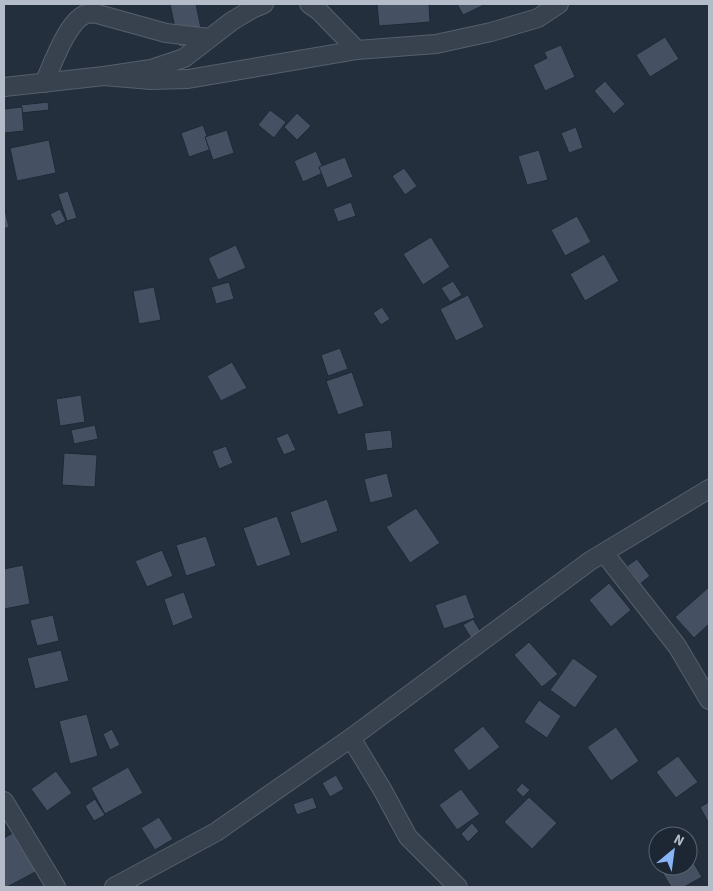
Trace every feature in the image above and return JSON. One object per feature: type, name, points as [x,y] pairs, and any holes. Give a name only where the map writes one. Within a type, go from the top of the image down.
[{"type":"street","points":[[4,87],[151,69],[184,58],[209,38],[252,9],[264,4]]},
{"type":"street","points":[[309,4],[325,17],[357,50]]},
{"type":"street","points":[[104,76],[151,80],[188,78],[357,50],[436,44],[492,32],[538,18],[559,4]]},
{"type":"street","points":[[44,83],[67,34],[78,20],[92,9],[166,33],[209,38]]},
{"type":"street","points":[[114,887],[216,832],[351,738],[590,561],[709,489]]},
{"type":"street","points":[[604,552],[677,646],[709,700]]},
{"type":"street","points":[[351,738],[408,837],[458,887]]},
{"type":"street","points":[[4,801],[56,887]]},
{"type":"building","points":[[170,4],[196,4],[204,43],[179,47]]},
{"type":"building","points":[[377,4],[429,4],[430,22],[379,26]]},
{"type":"building","points":[[457,4],[486,4],[463,15]]},
{"type":"building","points":[[665,37],[679,59],[650,77],[636,55]]},
{"type":"building","points":[[561,45],[575,77],[545,91],[533,65],[547,58],[544,52]]},
{"type":"building","points":[[605,81],[625,104],[614,114],[594,91]]},
{"type":"building","points":[[48,102],[49,110],[21,113],[21,105]]},
{"type":"building","points":[[22,107],[24,131],[4,133],[4,109]]},
{"type":"building","points":[[270,110],[286,122],[274,138],[258,125]]},
{"type":"building","points":[[297,113],[311,126],[297,140],[284,127]]},
{"type":"building","points":[[203,125],[212,149],[189,157],[181,133]]},
{"type":"building","points":[[576,127],[583,148],[569,153],[561,133]]},
{"type":"building","points":[[227,130],[234,153],[213,160],[205,137]]},
{"type":"building","points":[[49,140],[56,173],[17,181],[10,148]]},
{"type":"building","points":[[539,150],[548,180],[527,185],[518,156]]},
{"type":"building","points":[[316,151],[325,172],[303,182],[294,161]]},
{"type":"building","points":[[345,157],[353,177],[327,188],[319,167]]},
{"type":"building","points":[[404,168],[417,186],[405,195],[392,176]]},
{"type":"building","points":[[68,191],[77,218],[67,221],[58,194]]},
{"type":"building","points":[[351,202],[356,216],[338,222],[333,209]]},
{"type":"building","points":[[4,206],[9,227],[4,229]]},
{"type":"building","points":[[60,209],[66,221],[56,226],[50,214]]},
{"type":"building","points":[[577,216],[591,242],[565,256],[551,230]]},
{"type":"building","points":[[431,237],[450,267],[423,285],[403,254]]},
{"type":"building","points":[[236,245],[246,268],[218,280],[208,258]]},
{"type":"building","points":[[604,254],[619,281],[585,301],[570,274]]},
{"type":"building","points":[[453,281],[462,295],[450,302],[441,288]]},
{"type":"building","points":[[229,282],[234,299],[216,304],[211,287]]},
{"type":"building","points":[[154,287],[161,320],[139,324],[133,291]]},
{"type":"building","points":[[468,295],[484,327],[456,341],[440,309]]},
{"type":"building","points":[[382,307],[390,319],[381,325],[373,313]]},
{"type":"building","points":[[340,348],[348,369],[328,376],[321,355]]},
{"type":"building","points":[[232,362],[247,388],[221,401],[207,376]]},
{"type":"building","points":[[352,372],[364,406],[338,415],[326,381]]},
{"type":"building","points":[[81,395],[85,422],[60,426],[56,399]]},
{"type":"building","points":[[95,425],[98,439],[74,444],[71,430]]},
{"type":"building","points":[[391,430],[393,448],[367,451],[364,433]]},
{"type":"building","points":[[288,433],[296,450],[284,455],[276,438]]},
{"type":"building","points":[[226,446],[233,463],[219,469],[212,451]]},
{"type":"building","points":[[64,453],[97,455],[95,487],[62,485]]},
{"type":"building","points":[[387,473],[393,497],[370,503],[364,479]]},
{"type":"building","points":[[327,499],[338,531],[301,544],[290,512]]},
{"type":"building","points":[[416,508],[440,543],[410,563],[386,527]]},
{"type":"building","points":[[277,516],[291,555],[257,567],[243,528]]},
{"type":"building","points":[[206,536],[216,566],[186,576],[176,545]]},
{"type":"building","points":[[162,550],[173,576],[147,587],[135,561]]},
{"type":"building","points":[[637,559],[650,576],[640,584],[627,566]]},
{"type":"building","points":[[23,565],[30,604],[4,609],[4,569]]},
{"type":"building","points":[[609,583],[631,610],[611,627],[589,600]]},
{"type":"building","points":[[709,587],[709,624],[694,638],[675,617]]},
{"type":"building","points":[[184,592],[193,618],[173,626],[164,599]]},
{"type":"building","points":[[466,594],[475,618],[444,629],[435,605]]},
{"type":"building","points":[[53,615],[59,641],[37,646],[30,620]]},
{"type":"building","points":[[473,619],[481,632],[471,638],[463,625]]},
{"type":"building","points":[[529,642],[558,674],[542,687],[514,655]]},
{"type":"building","points":[[61,650],[69,681],[35,689],[27,658]]},
{"type":"building","points":[[573,658],[598,676],[575,708],[550,690]]},
{"type":"building","points":[[539,700],[561,716],[547,738],[524,722]]},
{"type":"building","points":[[87,714],[98,756],[70,764],[59,721]]},
{"type":"building","points":[[483,726],[500,747],[469,771],[453,750]]},
{"type":"building","points":[[616,727],[639,761],[611,781],[587,747]]},
{"type":"building","points":[[112,729],[120,745],[110,750],[103,734]]},
{"type":"building","points":[[678,756],[698,782],[676,798],[656,772]]},
{"type":"building","points":[[128,767],[143,793],[105,814],[91,788]]},
{"type":"building","points":[[56,771],[72,793],[47,811],[31,789]]},
{"type":"building","points":[[336,775],[344,789],[330,797],[322,783]]},
{"type":"building","points":[[522,783],[530,790],[523,797],[516,790]]},
{"type":"building","points":[[461,789],[480,814],[457,830],[439,805]]},
{"type":"building","points":[[313,797],[317,808],[297,815],[293,804]]},
{"type":"building","points":[[529,797],[557,823],[532,849],[504,822]]},
{"type":"building","points":[[95,799],[105,815],[94,821],[85,806]]},
{"type":"building","points":[[709,802],[709,824],[700,807]]},
{"type":"building","points":[[159,817],[173,839],[155,850],[141,828]]},
{"type":"building","points":[[472,823],[479,831],[468,842],[461,834]]},
{"type":"building","points":[[18,830],[39,870],[4,887],[4,838]]},
{"type":"building","points":[[698,870],[702,877],[684,887],[671,887],[664,876],[698,876]]}]
